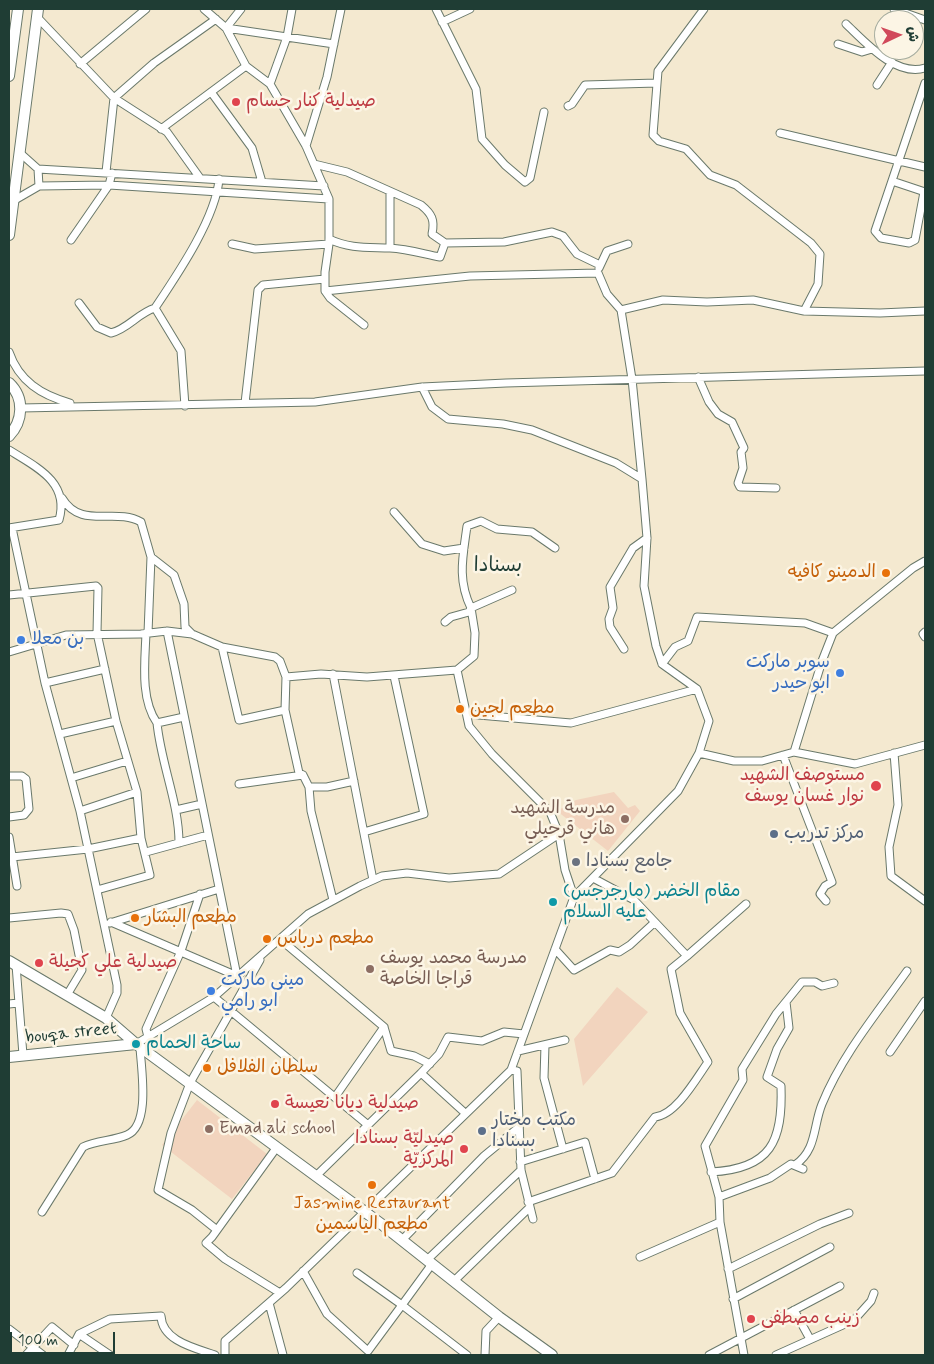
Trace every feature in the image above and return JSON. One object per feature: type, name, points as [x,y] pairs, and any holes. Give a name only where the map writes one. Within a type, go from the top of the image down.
[{"type":"street","points":[[80,64],[146,9]]},
{"type":"street","points":[[204,9],[226,28],[246,66],[270,84],[306,146],[330,199],[329,242],[325,279],[326,291],[330,298],[364,325]]},
{"type":"street","points":[[226,28],[241,9]]},
{"type":"street","points":[[270,84],[287,37],[292,9]]},
{"type":"street","points":[[306,146],[327,77],[341,9]]},
{"type":"street","points":[[436,9],[476,89],[482,139],[505,165],[525,182],[530,178],[544,112]]},
{"type":"street","points":[[442,22],[470,9]]},
{"type":"street","points":[[704,9],[658,71],[653,135],[659,140],[686,149],[710,175],[723,179],[748,193],[811,243],[820,254],[818,284],[804,311]]},
{"type":"street","points":[[896,9],[925,20]]},
{"type":"street","points":[[9,76],[15,10]]},
{"type":"street","points":[[38,13],[80,64],[114,98],[166,132],[200,178]]},
{"type":"street","points":[[9,235],[38,13]]},
{"type":"street","points":[[71,240],[109,186],[114,98],[154,63],[216,19]]},
{"type":"street","points":[[846,24],[872,49],[892,62],[911,71],[925,68]]},
{"type":"street","points":[[226,28],[334,44]]},
{"type":"street","points":[[838,44],[862,52],[872,49]]},
{"type":"street","points":[[877,85],[892,62]]},
{"type":"street","points":[[161,129],[246,66]]},
{"type":"street","points":[[892,180],[924,192],[915,240],[909,243],[881,238],[875,231],[898,160],[925,82]]},
{"type":"street","points":[[568,106],[572,104],[586,85],[657,83]]},
{"type":"street","points":[[211,92],[252,148],[262,182]]},
{"type":"street","points":[[780,132],[925,167]]},
{"type":"street","points":[[19,152],[38,169],[324,186]]},
{"type":"street","points":[[314,164],[348,172],[421,205],[432,213],[434,226],[432,234],[445,243],[504,242],[552,232],[563,236],[577,254],[600,265]]},
{"type":"street","points":[[38,169],[39,186]]},
{"type":"street","points":[[79,304],[98,327],[111,333],[122,328],[143,312],[155,308],[207,220],[218,192],[219,179]]},
{"type":"street","points":[[13,201],[39,186],[109,186],[330,199]]},
{"type":"street","points":[[390,192],[390,248]]},
{"type":"street","points":[[232,244],[255,249],[329,242],[356,248],[390,248],[440,257],[445,243]]},
{"type":"street","points":[[225,1355],[225,1341],[280,1293],[511,1070],[574,898],[678,791],[699,753],[709,721],[697,689],[662,664],[656,646],[644,586],[646,538],[642,479],[632,379],[622,310],[607,294],[598,273],[607,250],[628,244]]},
{"type":"street","points":[[326,291],[470,276],[598,273]]},
{"type":"street","points":[[245,403],[258,290],[263,285],[325,279]]},
{"type":"street","points":[[622,310],[663,300],[707,302],[753,300],[804,311],[880,313],[925,311]]},
{"type":"street","points":[[155,308],[181,351],[185,406]]},
{"type":"street","points":[[9,352],[19,373],[27,383],[54,399],[78,405]]},
{"type":"street","points":[[21,408],[78,405],[185,406],[315,402],[422,387],[925,371]]},
{"type":"street","points":[[698,377],[709,402],[718,414],[732,422],[741,440],[744,448],[742,452],[743,468],[738,483],[740,487],[776,488]]},
{"type":"street","points":[[9,383],[19,397],[21,408],[20,419],[9,436]]},
{"type":"street","points":[[422,387],[432,407],[448,419],[503,424],[532,430],[616,463],[642,479]]},
{"type":"street","points":[[9,450],[47,476],[68,509],[85,516],[129,518],[141,522],[150,557],[145,685],[152,716],[156,724],[167,780],[176,810],[179,843]]},
{"type":"street","points":[[62,498],[62,510],[59,520],[10,528],[45,683],[80,810],[97,890],[107,924],[117,993],[106,1018]]},
{"type":"street","points":[[394,512],[422,544],[444,551],[464,548]]},
{"type":"street","points":[[286,677],[333,674],[394,676],[457,670],[474,656],[475,632],[460,566],[467,526],[480,521],[497,529],[532,532],[555,548]]},
{"type":"street","points":[[624,649],[610,628],[609,620],[614,608],[610,587],[633,548],[646,538]]},
{"type":"street","points":[[150,557],[174,575],[184,604],[185,627],[192,634]]},
{"type":"street","points":[[794,752],[833,632],[913,568],[925,561]]},
{"type":"street","points":[[9,595],[96,586],[99,592],[97,633],[126,761],[137,792],[142,838],[150,875],[97,890]]},
{"type":"street","points":[[445,622],[451,617],[469,612],[471,608],[512,590]]},
{"type":"street","points":[[662,664],[675,646],[688,641],[697,617],[805,623],[833,632]]},
{"type":"street","points":[[167,631],[237,976]]},
{"type":"street","points":[[9,652],[66,635],[167,631],[192,634],[222,647],[276,657],[280,661],[286,677],[285,710],[299,773],[303,775],[309,786],[311,811],[333,900]]},
{"type":"street","points":[[925,632],[923,634],[925,637]]},
{"type":"street","points":[[222,647],[239,720],[285,710]]},
{"type":"street","points":[[45,683],[105,669]]},
{"type":"street","points":[[457,670],[469,726],[492,754],[550,812],[559,834],[565,870],[574,898]]},
{"type":"street","points":[[333,674],[373,880]]},
{"type":"street","points":[[364,832],[424,814],[394,676]]},
{"type":"street","points":[[466,714],[571,723],[697,689]]},
{"type":"street","points":[[156,724],[184,717]]},
{"type":"street","points":[[60,734],[116,721]]},
{"type":"street","points":[[699,753],[734,761],[762,761],[794,752],[855,764],[925,745]]},
{"type":"street","points":[[894,753],[898,804],[889,846],[891,876],[925,901]]},
{"type":"street","points":[[783,755],[832,882],[825,886],[820,894],[826,901]]},
{"type":"street","points":[[71,778],[126,761]]},
{"type":"street","points":[[239,784],[303,775]]},
{"type":"street","points":[[9,776],[22,776],[26,779],[29,809],[24,815],[9,817]]},
{"type":"street","points":[[309,786],[327,787],[354,782]]},
{"type":"street","points":[[80,810],[137,792]]},
{"type":"street","points":[[176,810],[202,804]]},
{"type":"street","points":[[138,1046],[148,1037],[214,997],[265,954],[308,914],[333,900],[382,876],[407,873],[449,878],[499,874],[559,834]]},
{"type":"street","points":[[146,852],[208,835]]},
{"type":"street","points":[[9,837],[17,886]]},
{"type":"street","points":[[12,857],[88,849],[142,838]]},
{"type":"street","points":[[593,878],[634,900],[687,956]]},
{"type":"street","points":[[107,924],[219,888]]},
{"type":"street","points":[[148,1037],[146,1029],[180,951],[200,894]]},
{"type":"street","points":[[454,1281],[528,1205],[612,1173],[655,1117],[664,1116],[684,1096],[708,1062],[680,1013],[671,969],[746,904]]},
{"type":"street","points":[[9,918],[68,914],[74,930],[82,970],[67,995]]},
{"type":"street","points":[[555,949],[574,970],[610,950],[619,952],[630,945],[655,922]]},
{"type":"street","points":[[107,924],[180,951],[237,976]]},
{"type":"street","points":[[280,939],[384,1027],[391,1051],[414,1056],[430,1064]]},
{"type":"street","points":[[217,1230],[192,1210],[158,1190],[171,1133],[190,1083],[230,1010],[265,954]]},
{"type":"street","points":[[13,963],[106,1018],[138,1046],[402,1240],[499,1317],[552,1355]]},
{"type":"street","points":[[13,963],[23,1056]]},
{"type":"street","points":[[795,1166],[804,1159],[811,1146],[822,1105],[846,1056],[907,971]]},
{"type":"street","points":[[744,1355],[720,1222],[719,1197],[705,1146],[743,1080],[742,1068],[786,1002],[802,982],[815,982],[822,986],[832,986],[834,983]]},
{"type":"street","points":[[214,997],[368,1125]]},
{"type":"street","points":[[890,1052],[925,1001]]},
{"type":"street","points":[[711,1172],[742,1168],[766,1153],[778,1134],[782,1112],[781,1086],[767,1077],[777,1049],[789,1028],[786,1002]]},
{"type":"street","points":[[9,1004],[18,1003]]},
{"type":"street","points":[[336,1097],[384,1027]]},
{"type":"street","points":[[316,1176],[430,1064],[439,1054],[448,1037],[482,1041],[504,1032],[524,1034]]},
{"type":"street","points":[[518,1051],[565,1040]]},
{"type":"street","name":"bouqa street","points":[[9,1057],[73,1052],[110,1045],[138,1046]]},
{"type":"street","points":[[545,1045],[544,1078],[563,1149]]},
{"type":"street","points":[[42,1212],[83,1148],[91,1143],[129,1134],[139,1125],[143,1111],[138,1046]]},
{"type":"street","points":[[511,1070],[517,1071],[520,1162],[528,1205],[533,1219]]},
{"type":"street","points":[[421,1073],[466,1113]]},
{"type":"street","points":[[402,1240],[484,1156],[518,1128]]},
{"type":"street","points":[[520,1162],[585,1142],[595,1179]]},
{"type":"street","points":[[277,1147],[206,1243],[226,1259],[280,1293]]},
{"type":"street","points":[[719,1197],[770,1178],[791,1164],[803,1170]]},
{"type":"street","points":[[303,1271],[327,1314],[368,1351],[402,1305],[429,1262],[521,1170]]},
{"type":"street","points":[[728,1268],[820,1224],[849,1213]]},
{"type":"street","points":[[640,1257],[720,1222]]},
{"type":"street","points":[[734,1299],[830,1247]]},
{"type":"street","points":[[357,1273],[467,1355]]},
{"type":"street","points":[[709,1355],[840,1286]]},
{"type":"street","points":[[776,1355],[854,1320],[872,1301],[874,1293]]},
{"type":"street","points":[[269,1303],[282,1355]]},
{"type":"street","points":[[794,1310],[810,1339]]},
{"type":"street","points":[[68,1355],[79,1334],[110,1318],[161,1316],[162,1325],[168,1334],[187,1345],[214,1355]]},
{"type":"street","points":[[485,1355],[486,1331],[499,1317]]},
{"type":"street","points":[[26,1355],[52,1326],[74,1345]]},
{"type":"street","points":[[9,1329],[43,1355]]},
{"type":"street","points":[[79,1334],[110,1355]]},
{"type":"shaded area","points":[[614,792],[628,808],[635,805],[640,811],[608,851],[557,811],[576,800]]},
{"type":"shaded area","points":[[617,987],[648,1012],[583,1086],[574,1039]]},
{"type":"shaded area","points":[[197,1100],[267,1154],[232,1199],[162,1145]]},
{"type":"place","name":"صيدلية كنار حسام","points":[[236,102]]},
{"type":"place","name":"الدمينو كافيه","points":[[886,573]]},
{"type":"place","name":"بن معلا","points":[[21,640]]},
{"type":"place","name":"سوبر ماركت ابو حيدر","points":[[840,673]]},
{"type":"place","name":"مطعم لجين","points":[[460,709]]},
{"type":"place","name":"مستوصف الشهيد نوار غسان يوسف","points":[[876,786]]},
{"type":"place","name":"مدرسة الشهيد هاني قرحيلي","points":[[625,819]]},
{"type":"place","name":"مركز تدريب","points":[[774,834]]},
{"type":"place","name":"جامع بسنادا","points":[[576,862]]},
{"type":"place","name":"مقام الخضر (مارجرجس) عليه السلام","points":[[553,902]]},
{"type":"place","name":"مطعم البشار","points":[[135,918]]},
{"type":"place","name":"مطعم درباس","points":[[267,939]]},
{"type":"place","name":"صيدلية علي كحيلة","points":[[39,963]]},
{"type":"place","name":"مدرسة محمد يوسف قراجا الخاصة","points":[[370,969]]},
{"type":"place","name":"ميني ماركت ابو رامي","points":[[211,991]]},
{"type":"place","name":"ساحة الحمام","points":[[136,1044]]},
{"type":"place","name":"سلطان الفلافل","points":[[207,1068]]},
{"type":"place","name":"صيدلية ديانا نعيسة","points":[[275,1104]]},
{"type":"place","name":"Emad ali school","points":[[209,1129]]},
{"type":"place","name":"مكتب مختار بسنادا","points":[[482,1131]]},
{"type":"place","name":"صيدليّة بسنادا المركزيّة","points":[[464,1149]]},
{"type":"place","name":"Jasmine Restaurant مطعم الياسمين","points":[[372,1185]]},
{"type":"place","name":"زينب مصطفى","points":[[751,1319]]},
{"type":"district","name":"بسنادا","points":[[498,567]]}]
